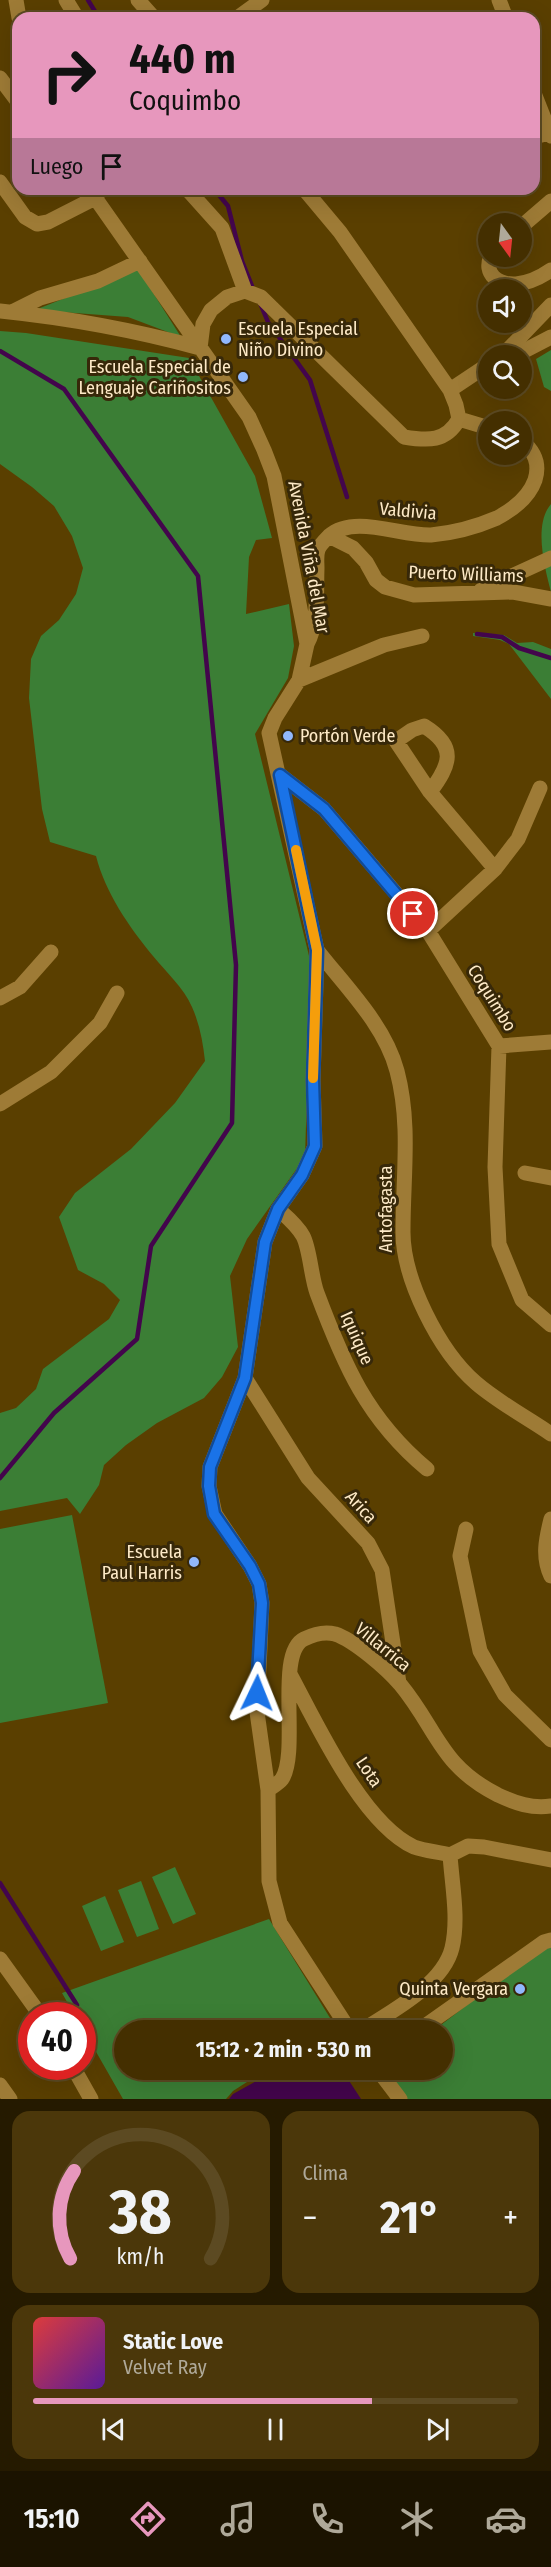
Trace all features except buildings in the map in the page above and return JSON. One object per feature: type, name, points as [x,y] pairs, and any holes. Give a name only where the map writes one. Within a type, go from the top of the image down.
[{"type":"street","points":[[138,0],[149,12]]},
{"type":"street","points":[[245,12],[262,0]]},
{"type":"street","points":[[0,78],[12,94]]},
{"type":"street","points":[[540,109],[550,135]]},
{"type":"street","points":[[0,182],[25,217],[37,224],[48,222],[90,195]]},
{"type":"street","name":"Avenida Viña del Mar","points":[[94,195],[249,417],[274,476],[307,644],[298,680],[275,718],[269,733],[317,950],[313,1080],[315,1146],[302,1175],[278,1209],[265,1242],[245,1378],[210,1467],[209,1486],[214,1514],[250,1566],[259,1584],[262,1603],[257,1712],[268,1791],[270,1881],[280,1923],[343,2020]]},
{"type":"street","points":[[192,195],[222,228],[245,291]]},
{"type":"street","points":[[6,311],[56,316],[136,331],[200,348],[203,324],[211,310],[227,297],[245,291],[261,297],[405,436],[422,440],[440,437],[452,431],[459,419],[450,390],[340,232],[309,195]]},
{"type":"street","points":[[532,217],[551,201]]},
{"type":"street","points":[[6,311],[98,280],[140,261]]},
{"type":"street","points":[[488,267],[489,274],[495,280],[506,283],[527,281],[551,270]]},
{"type":"street","points":[[513,345],[551,305]]},
{"type":"street","points":[[532,347],[551,337]]},
{"type":"street","points":[[450,390],[478,371]]},
{"type":"street","points":[[459,419],[478,425]]},
{"type":"street","name":"Valdivia","points":[[329,536],[343,528],[360,525],[398,533],[429,535],[454,532],[485,523],[509,512],[523,499],[534,483],[538,466],[532,451]]},
{"type":"street","points":[[307,644],[314,631],[316,616],[317,551],[329,536]]},
{"type":"street","name":"Puerto Williams","points":[[329,536],[353,548],[366,562],[376,580],[384,587],[414,595],[513,592],[551,598]]},
{"type":"street","points":[[472,594],[551,558]]},
{"type":"street","points":[[298,680],[384,645],[422,636]]},
{"type":"street","points":[[430,792],[445,772],[449,759],[445,747],[433,732],[424,726],[412,730],[396,741],[430,792],[495,869]]},
{"type":"street","name":"Coquimbo","points":[[280,775],[324,809],[428,931],[499,1046],[495,1167],[499,1244],[522,1300],[551,1325]]},
{"type":"street","points":[[428,931],[495,869],[518,839],[540,788]]},
{"type":"street","name":"Antofagasta","points":[[317,950],[380,1031],[397,1070],[407,1128],[403,1233],[406,1263],[421,1305],[449,1353],[475,1382],[551,1434]]},
{"type":"street","points":[[0,998],[20,987],[51,952]]},
{"type":"street","points":[[0,1104],[51,1072],[100,1023],[117,993]]},
{"type":"street","points":[[499,1046],[551,1042]]},
{"type":"street","points":[[525,1173],[551,1178]]},
{"type":"street","name":"Iquique","points":[[278,1209],[304,1238],[314,1284],[342,1356],[358,1386],[394,1439],[427,1469]]},
{"type":"street","name":"Arica","points":[[245,1378],[308,1478],[368,1543],[382,1570],[399,1683]]},
{"type":"street","points":[[551,1519],[545,1543],[546,1566],[551,1576]]},
{"type":"street","points":[[466,1528],[460,1556],[480,1651],[505,1695],[533,1725],[551,1740]]},
{"type":"street","name":"Villarrica","points":[[268,1791],[282,1780],[287,1764],[290,1673],[293,1651],[301,1640],[319,1633],[336,1634],[357,1646],[399,1683],[443,1750],[464,1774],[482,1787],[514,1802],[534,1806],[551,1806]]},
{"type":"street","name":"Lota","points":[[290,1673],[351,1785],[382,1823],[414,1846],[450,1855]]},
{"type":"street","points":[[380,2020],[423,1989],[439,1973],[452,1950],[455,1924],[450,1855],[468,1846],[551,1860]]},
{"type":"street","points":[[434,2020],[544,1942],[551,1940]]},
{"type":"street","points":[[0,1959],[31,2002]]},
{"type":"street","points":[[80,2080],[91,2099]]},
{"type":"street","points":[[386,2080],[400,2099]]},
{"type":"street","points":[[0,2085],[10,2099]]},
{"type":"green space","points":[[138,269],[181,337],[128,317],[35,310]]},
{"type":"green space","points":[[0,331],[189,358],[255,476],[272,538],[256,540],[249,557],[246,614],[289,604],[294,646],[288,678],[255,734],[311,964],[305,1157],[247,1239],[230,1276],[238,1347],[222,1377],[204,1398],[157,1423],[126,1445],[104,1465],[99,1485],[80,1514],[67,1498],[0,1511],[0,1413],[16,1408],[36,1389],[43,1369],[109,1319],[120,1300],[104,1284],[78,1270],[59,1217],[75,1193],[131,1149],[175,1103],[205,1061],[199,1027],[189,1000],[127,921],[105,883],[96,856],[50,842],[42,809],[29,698],[31,659],[41,636],[59,620],[76,594],[83,568],[72,536],[54,506],[0,464]]},
{"type":"green space","points":[[551,350],[551,391],[544,387],[536,359]]},
{"type":"green space","points":[[551,504],[551,592],[542,547],[542,535],[543,523]]},
{"type":"green space","points":[[473,633],[504,635],[517,643],[533,642],[551,649],[551,699],[509,644],[500,640],[473,636]]},
{"type":"green space","points":[[72,1515],[108,1703],[0,1723],[0,1529]]},
{"type":"green space","points":[[175,1867],[196,1914],[173,1924],[152,1877]]},
{"type":"green space","points":[[141,1881],[159,1929],[137,1937],[118,1890]]},
{"type":"green space","points":[[105,1896],[124,1942],[101,1951],[82,1906]]},
{"type":"green space","points":[[269,1919],[331,2020],[114,2020],[114,2080],[250,2080],[233,2091],[226,2099],[123,2099],[96,2052],[96,2002],[67,2002],[62,1993]]},
{"type":"green space","name":"Quinta Vergara","points":[[551,1945],[551,2099],[402,2099],[394,2080],[453,2080],[453,2020],[447,2020],[543,1947]]},
{"type":"shaded area","points":[[258,2080],[349,2080],[361,2099],[229,2099],[233,2094]]},
{"type":"waterway","points":[[88,0],[95,12]]},
{"type":"waterway","points":[[219,195],[228,206],[242,261],[252,286]]},
{"type":"waterway","points":[[260,303],[268,322],[310,380],[347,497]]},
{"type":"waterway","points":[[0,351],[64,389],[198,576],[236,965],[232,1123],[151,1246],[137,1339],[54,1413],[0,1478]]},
{"type":"waterway","points":[[477,634],[502,637],[519,648],[551,658]]},
{"type":"waterway","points":[[0,1883],[75,2002]]},
{"type":"slow traffic","points":[[296,850],[317,950],[313,1078]]},
{"type":"place","name":"Escuela Especial Niño Divino","points":[[226,339]]},
{"type":"place","name":"Escuela Especial de Lenguaje Cariñositos","points":[[243,377]]},
{"type":"place","name":"Portón Verde","points":[[288,736]]},
{"type":"place","name":"Escuela Paul Harris","points":[[194,1562]]},
{"type":"place","name":"Quinta Vergara","points":[[520,1989]]},
{"type":"route","points":[[257,1693],[262,1603],[259,1584],[250,1566],[214,1514],[209,1486],[210,1467],[245,1378],[265,1242],[278,1209],[302,1175],[315,1146],[313,1080],[317,950],[280,775],[324,809],[413,914]]}]
